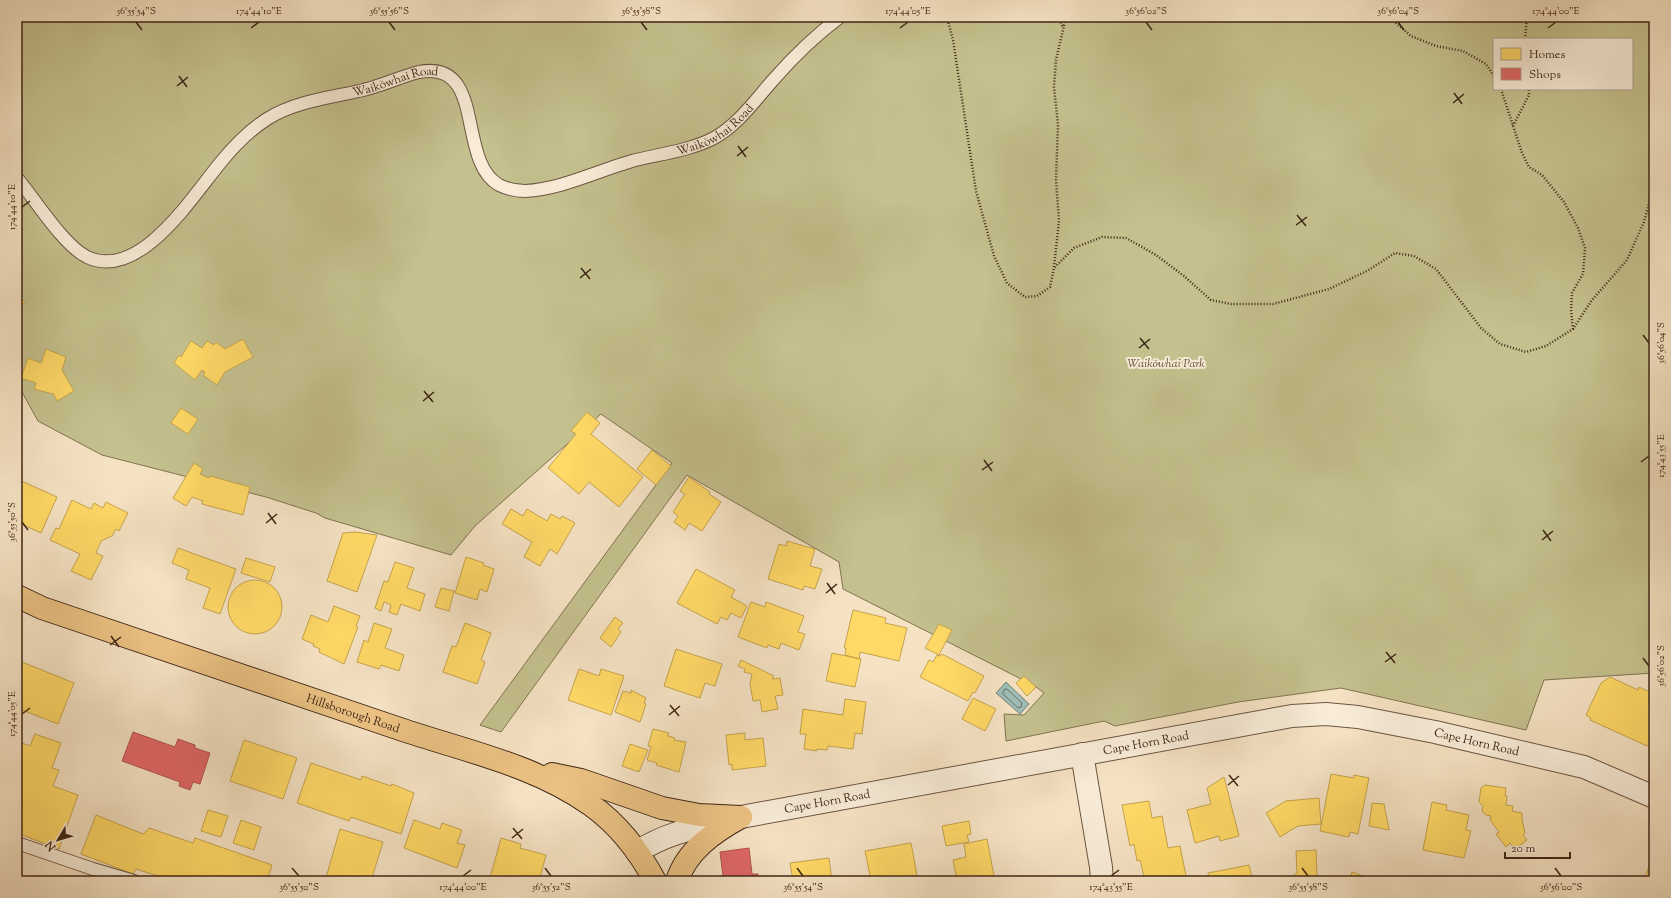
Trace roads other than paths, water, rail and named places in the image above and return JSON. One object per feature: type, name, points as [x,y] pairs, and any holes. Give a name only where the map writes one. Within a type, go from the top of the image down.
[{"type":"main road","name":"Hillsborough Road","points":[[17,596],[42,608],[444,744],[521,768],[545,778],[590,804],[608,818],[624,834],[637,852],[654,881]]},
{"type":"main road","points":[[17,604],[42,608]]},
{"type":"main road","points":[[521,768],[581,780],[662,808],[698,815],[740,817]]},
{"type":"main road","points":[[677,881],[688,858],[702,842],[718,830],[740,817]]},
{"type":"street","name":"Cape Horn Road","points":[[637,852],[654,841],[671,834],[740,817],[1292,716],[1326,714],[1358,717],[1584,766],[1654,797]]},
{"type":"street","points":[[1082,754],[1102,881]]},
{"type":"lane","name":"Waikōwhai Road","points":[[17,178],[52,223],[73,246],[88,257],[102,260],[118,260],[131,256],[162,233],[221,162],[248,134],[269,118],[303,104],[329,96],[359,91],[421,72],[439,72],[449,76],[457,83],[463,92],[476,149],[483,168],[491,178],[498,184],[510,189],[524,191],[542,188],[560,184],[630,162],[695,146],[722,133],[742,114],[803,48],[839,17]]},
{"type":"lane","points":[[17,843],[93,869],[134,881]]},
{"type":"water","points":[[1006,682],[1029,704],[1020,714],[996,693]]},
{"type":"park label","name":"Waikōwhai Park","points":[[1166,363]]}]
